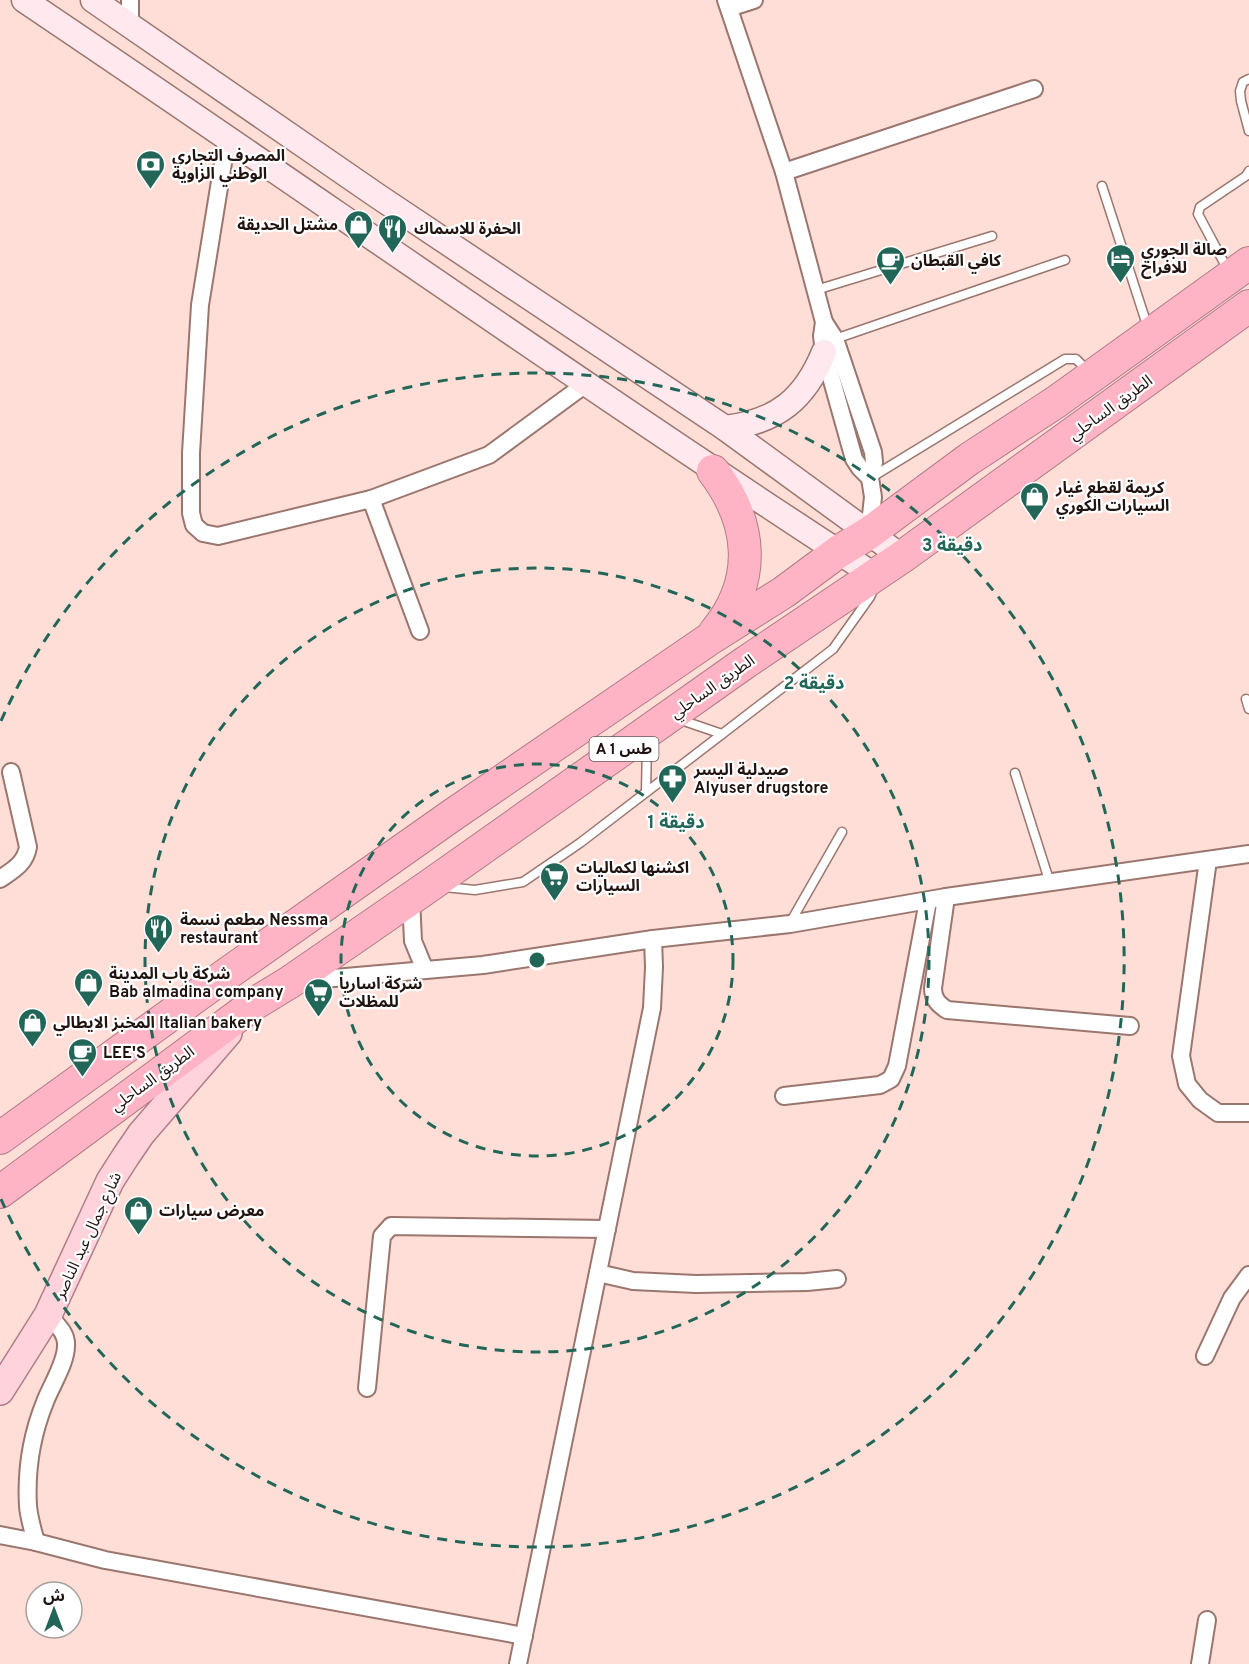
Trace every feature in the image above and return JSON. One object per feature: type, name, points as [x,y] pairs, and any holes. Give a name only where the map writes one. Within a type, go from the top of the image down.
[{"type":"highway","name":"A 1 طس","points":[[0,1138],[451,816],[838,552],[870,533],[969,459],[1056,402],[1240,269]]},
{"type":"highway","name":"الطريق الساحلي","points":[[0,1192],[254,1004],[290,982],[658,724],[902,557],[1249,306]]},
{"type":"highway","points":[[708,640],[723,622],[735,602],[742,580],[745,556],[743,533],[737,510],[727,489],[713,471]]},
{"type":"main road","points":[[24,0],[713,471],[874,575]]},
{"type":"main road","points":[[93,0],[369,190],[725,428],[902,557]]},
{"type":"main road","points":[[725,428],[744,426],[762,420],[779,412],[795,400],[812,378],[830,345]]},
{"type":"main road","name":"شارع جمال عبد الناصر","points":[[0,1391],[48,1315],[110,1181],[126,1156],[185,1082],[254,1004]]},
{"type":"street","points":[[130,0],[130,25]]},
{"type":"street","points":[[754,0],[728,4],[784,172],[824,322],[822,336],[830,345],[854,459],[870,478],[873,497],[870,533]]},
{"type":"street","points":[[784,172],[1034,89]]},
{"type":"street","points":[[227,138],[200,305],[191,453],[191,513],[194,525],[202,533],[218,536],[371,499],[489,455],[587,383]]},
{"type":"street","points":[[371,499],[420,631]]},
{"type":"street","points":[[0,879],[22,864],[27,847],[10,771]]},
{"type":"street","points":[[290,982],[483,965],[652,939],[790,924],[946,897],[1249,854]]},
{"type":"street","points":[[1208,860],[1181,1056],[1187,1084],[1200,1100],[1218,1113],[1249,1113]]},
{"type":"street","points":[[420,892],[413,941],[425,970]]},
{"type":"street","points":[[946,897],[933,988],[933,995],[939,1005],[947,1010],[1131,1026]]},
{"type":"street","points":[[784,1096],[880,1085],[891,1079],[897,1066],[927,901]]},
{"type":"street","points":[[518,1664],[652,1008],[654,967],[652,939]]},
{"type":"street","points":[[367,1388],[382,1236],[391,1226],[607,1229]]},
{"type":"street","points":[[598,1273],[633,1281],[696,1284],[807,1282],[837,1279]]},
{"type":"street","points":[[1205,1356],[1232,1298],[1249,1275]]},
{"type":"street","points":[[36,1542],[28,1508],[29,1469],[37,1420],[63,1361],[66,1346],[64,1333],[48,1315]]},
{"type":"street","points":[[0,1535],[116,1563],[524,1636]]},
{"type":"street","points":[[1200,1664],[1207,1620]]},
{"type":"lane","points":[[1249,79],[1243,82],[1240,91],[1249,131]]},
{"type":"lane","points":[[1240,269],[1198,214],[1198,210],[1246,176],[1249,171]]},
{"type":"lane","points":[[1102,186],[1150,334]]},
{"type":"lane","points":[[816,290],[992,236]]},
{"type":"lane","points":[[830,345],[1065,260]]},
{"type":"lane","points":[[870,478],[1065,359],[1076,359],[1093,375]]},
{"type":"lane","points":[[420,892],[475,890],[523,882],[580,843],[833,649],[870,597],[874,587],[874,575]]},
{"type":"lane","points":[[1246,699],[1249,709]]},
{"type":"lane","points":[[646,792],[658,724],[722,734]]},
{"type":"lane","points":[[1015,773],[1050,883]]},
{"type":"lane","points":[[790,924],[842,832]]},
{"type":"place","name":"المصرف التجاري الوطني الزاوية","points":[[151,190]]},
{"type":"place","name":"مشتل الحديقة","points":[[359,250]]},
{"type":"place","name":"الحفرة للاسماك","points":[[393,254]]},
{"type":"place","name":"صالة الجوري للافراح","points":[[1120,284]]},
{"type":"place","name":"كافي القبطان","points":[[890,286]]},
{"type":"place","name":"كريمة لقطع غيار السيارات الكوري","points":[[1035,522]]},
{"type":"place","name":"صيدلية اليسر Alyuser drugstore","points":[[673,804]]},
{"type":"place","name":"اكشنها لكماليات السيارات","points":[[555,902]]},
{"type":"place","name":"مطعم نسمة Nessma restaurant","points":[[159,954]]},
{"type":"place","name":"شركة باب المدينة Bab almadina company","points":[[88,1008]]},
{"type":"place","name":"شركة اساريا للمظلات","points":[[318,1018]]},
{"type":"place","name":"المخبز الايطالي Italian bakery","points":[[32,1048]]},
{"type":"place","name":"LEE'S","points":[[82,1078]]},
{"type":"place","name":"معرض سيارات","points":[[138,1236]]}]
